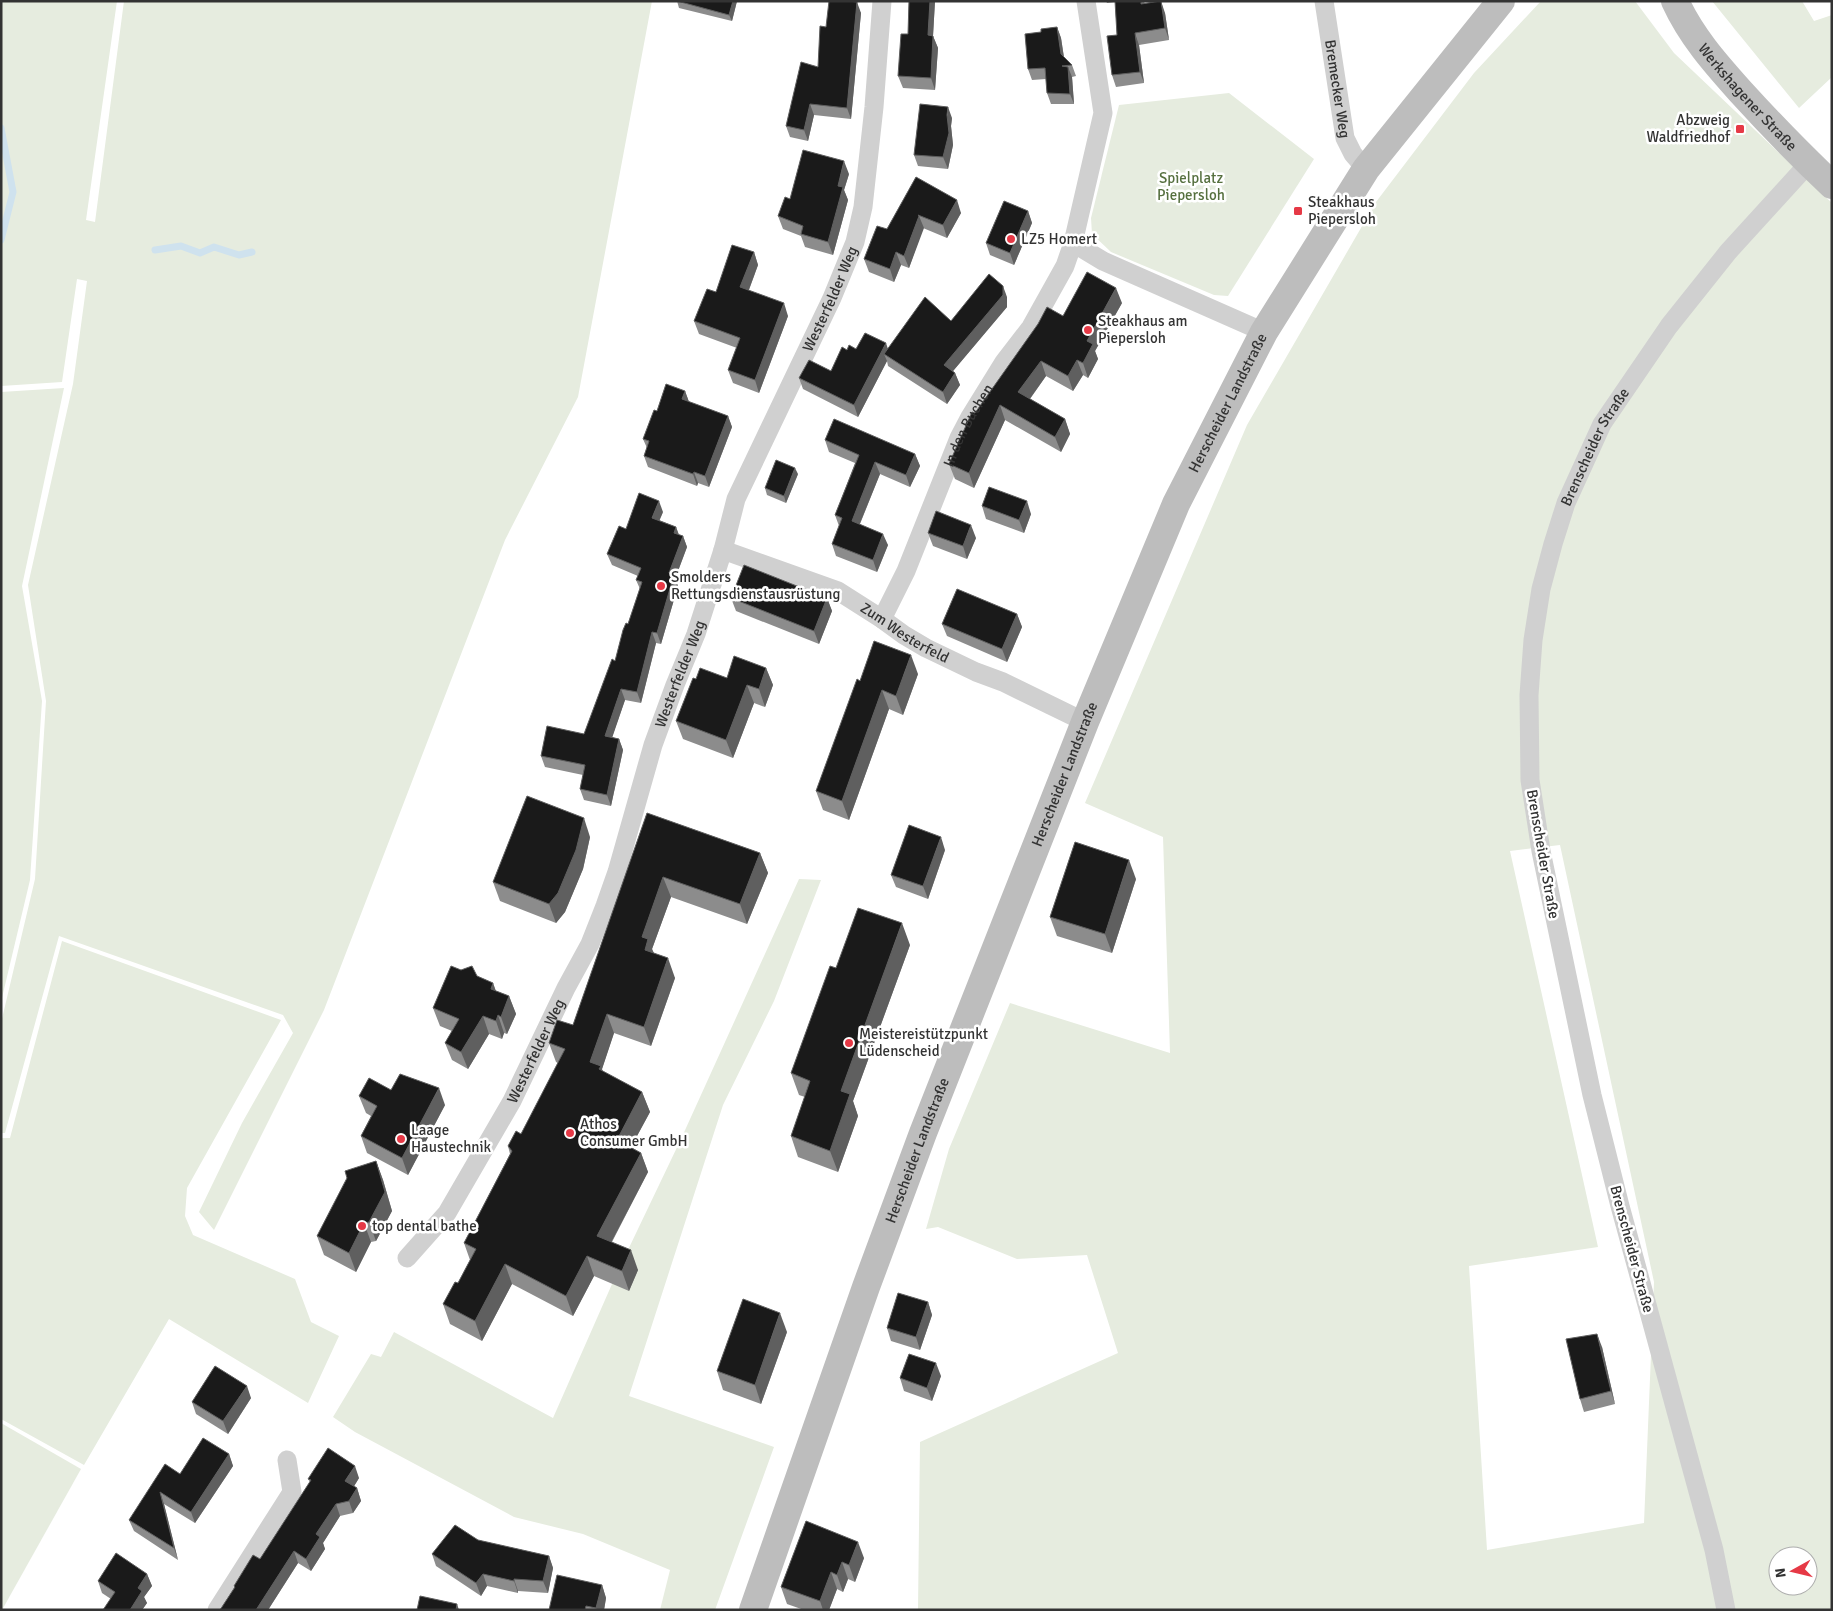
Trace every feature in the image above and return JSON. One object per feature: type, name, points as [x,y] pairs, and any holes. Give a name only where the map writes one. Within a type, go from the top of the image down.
[{"type":"main road","name":"Herscheider Landstraße","points":[[753,1610],[866,1287],[923,1133],[1085,722],[1176,504],[1264,332],[1366,169],[1501,1]]},
{"type":"main road","name":"Werkshagener Straße","points":[[1675,1],[1685,22],[1710,58],[1760,114],[1832,185]]},
{"type":"street","name":"Westerfelder Weg","points":[[407,1258],[447,1213],[512,1101],[566,988],[590,944],[617,872],[653,745],[675,684],[696,634],[724,550],[736,499],[832,298],[855,242],[863,207],[874,107],[882,1]]},
{"type":"street","name":"In den Buchen","points":[[882,619],[906,571],[963,431],[1004,362],[1031,327],[1065,266],[1073,243],[1102,113],[1086,1]]},
{"type":"street","name":"Bremecker Weg","points":[[1324,1],[1345,138],[1353,154],[1366,169]]},
{"type":"street","name":"Brenscheider Straße","points":[[1726,1610],[1714,1550],[1620,1206],[1592,1095],[1538,833],[1530,780],[1529,696],[1533,640],[1541,589],[1553,544],[1566,504],[1602,424],[1669,326],[1728,252],[1809,163]]},
{"type":"street","points":[[1073,243],[1103,261],[1264,332]]},
{"type":"street","name":"Zum Westerfeld","points":[[724,550],[838,591],[926,648],[1085,722]]},
{"type":"street","points":[[217,1610],[292,1492],[287,1460]]},
{"type":"green space","points":[[1,1],[117,1],[86,220],[95,222],[124,1],[652,1],[578,397],[505,540],[324,1010],[214,1230],[199,1212],[242,1123],[293,1033],[283,1015],[59,936],[5,1133],[1,1133],[1,1023],[35,879],[46,701],[28,585],[73,384],[87,281],[77,279],[62,382],[1,386]]},
{"type":"green space","points":[[1541,1],[1635,1],[1674,53],[1832,203],[1832,1610],[918,1610],[920,1442],[1118,1353],[1087,1255],[1017,1259],[938,1227],[926,1229],[949,1149],[1010,1003],[1170,1053],[1163,837],[1085,803],[1247,425],[1376,202],[1474,73]],"holes":[[[1560,845],[1654,1282],[1644,1523],[1487,1550],[1469,1266],[1598,1247],[1510,851]]]},
{"type":"green space","points":[[1712,1],[1802,1],[1814,21],[1832,15],[1832,77],[1799,108]]},
{"type":"green space","name":"Spielplatz Piepersloh","points":[[1229,93],[1314,159],[1228,296],[1214,295],[1111,252],[1092,234],[1091,218],[1119,105]]},
{"type":"green space","points":[[64,388],[22,586],[42,701],[30,880],[1,1002],[1,392]]},
{"type":"green space","points":[[799,879],[821,880],[774,1001],[723,1105],[629,1396],[774,1447],[715,1610],[660,1610],[670,1570],[583,1534],[514,1517],[355,1432],[333,1417],[371,1354],[381,1357],[394,1332],[553,1418],[616,1275],[681,1139]]},
{"type":"green space","points":[[62,941],[281,1020],[187,1188],[185,1216],[193,1235],[295,1279],[311,1322],[339,1336],[308,1403],[169,1319],[84,1465],[1,1419],[1,1138],[10,1138]]},
{"type":"green space","points":[[1,1423],[81,1469],[2,1610],[1,1610]]},
{"type":"building","points":[[677,1],[733,1],[729,15]]},
{"type":"building","points":[[829,1],[857,2],[847,108],[810,104],[804,130],[786,126],[801,62],[818,67],[820,26],[826,27]]},
{"type":"building","points":[[909,1],[930,1],[928,35],[933,36],[931,78],[898,76],[901,34],[908,34]]},
{"type":"building","points":[[1115,1],[1141,1],[1141,4],[1161,1],[1165,28],[1135,33],[1140,72],[1112,75],[1107,36],[1117,35]]},
{"type":"building","points":[[1057,27],[1061,54],[1072,65],[1062,66],[1068,67],[1070,94],[1047,93],[1045,68],[1028,69],[1025,34]]},
{"type":"building","points":[[920,104],[948,107],[949,133],[943,157],[914,155]]},
{"type":"building","points":[[803,150],[844,161],[838,186],[843,187],[828,242],[801,234],[803,226],[778,216],[785,197],[790,199]]},
{"type":"building","points":[[916,177],[957,200],[943,225],[918,215],[904,256],[896,252],[890,269],[864,259],[877,226],[887,229]]},
{"type":"building","points":[[1004,201],[1028,211],[1010,253],[986,243]]},
{"type":"building","points":[[732,245],[754,252],[740,287],[784,303],[755,380],[728,370],[740,338],[694,321],[707,289],[716,292]]},
{"type":"building","points":[[1087,272],[1116,288],[1087,341],[1093,344],[1083,363],[1077,360],[1068,376],[1041,361],[1018,392],[1065,419],[1055,437],[1000,405],[969,473],[949,464],[972,412],[975,413],[1038,324],[1047,307],[1063,316]]},
{"type":"building","points":[[989,274],[1003,286],[1003,295],[944,365],[955,373],[943,392],[884,354],[925,297],[951,321]]},
{"type":"building","points":[[865,333],[886,343],[854,405],[799,378],[809,360],[831,371],[842,347],[847,350],[849,345],[856,349]]},
{"type":"building","points":[[666,384],[685,391],[682,399],[728,416],[705,476],[694,472],[693,474],[644,456],[649,441],[643,439],[654,410],[657,411]]},
{"type":"building","points":[[834,419],[915,454],[906,475],[875,462],[852,521],[883,534],[873,560],[832,544],[842,518],[835,515],[859,455],[825,440]]},
{"type":"building","points":[[776,460],[795,468],[784,496],[765,488]]},
{"type":"building","points":[[989,487],[1027,501],[1019,520],[982,506]]},
{"type":"building","points":[[639,493],[659,501],[652,518],[676,527],[674,533],[683,536],[669,573],[674,575],[657,633],[652,632],[637,692],[621,689],[605,736],[619,739],[607,795],[580,789],[585,765],[541,756],[547,726],[584,734],[612,659],[615,661],[623,630],[626,623],[628,624],[642,582],[636,580],[641,568],[607,554],[619,526],[626,529]]},
{"type":"building","points":[[936,511],[971,525],[963,546],[928,533]]},
{"type":"building","points":[[744,565],[827,598],[814,631],[731,598]]},
{"type":"building","points":[[957,589],[1017,614],[1002,649],[942,624]]},
{"type":"building","points":[[874,641],[911,655],[896,696],[882,690],[842,801],[816,791],[857,679],[860,681]]},
{"type":"building","points":[[734,656],[766,668],[759,689],[747,685],[726,740],[676,721],[693,678],[696,679],[700,668],[727,678]]},
{"type":"building","points":[[527,796],[584,818],[576,850],[558,893],[549,904],[493,882]]},
{"type":"building","points":[[647,813],[760,853],[740,904],[663,877],[642,937],[648,939],[645,950],[668,958],[644,1027],[607,1014],[590,1062],[601,1066],[599,1069],[642,1092],[617,1140],[641,1153],[597,1236],[631,1250],[622,1271],[587,1256],[566,1296],[505,1264],[475,1321],[443,1304],[455,1282],[458,1283],[476,1249],[464,1243],[512,1151],[508,1146],[516,1131],[521,1134],[565,1049],[549,1043],[557,1020],[573,1025]]},
{"type":"building","points":[[909,825],[941,837],[923,886],[891,875]]},
{"type":"building","points":[[1075,842],[1129,860],[1105,934],[1050,917]]},
{"type":"building","points":[[858,908],[902,923],[841,1091],[850,1094],[830,1151],[791,1136],[810,1081],[791,1073],[830,966],[836,968]]},
{"type":"building","points":[[451,966],[461,970],[472,966],[477,976],[493,983],[491,989],[509,996],[501,1017],[498,1015],[496,1021],[483,1016],[461,1052],[445,1043],[459,1019],[433,1008]]},
{"type":"building","points":[[400,1074],[439,1088],[402,1158],[361,1136],[377,1106],[359,1096],[369,1078],[391,1090]]},
{"type":"building","points":[[376,1161],[385,1192],[369,1222],[364,1223],[349,1253],[317,1236],[347,1178],[345,1171]]},
{"type":"building","points":[[898,1293],[928,1302],[916,1337],[887,1328]]},
{"type":"building","points":[[743,1299],[780,1313],[755,1385],[717,1371]]},
{"type":"building","points":[[1597,1334],[1611,1391],[1580,1399],[1566,1339]]},
{"type":"building","points":[[909,1354],[936,1363],[927,1388],[900,1378]]},
{"type":"building","points":[[215,1366],[247,1386],[223,1421],[192,1402]]},
{"type":"building","points":[[203,1438],[229,1454],[191,1512],[160,1492],[174,1548],[129,1520],[165,1464],[180,1474]]},
{"type":"building","points":[[328,1448],[355,1466],[345,1481],[357,1488],[349,1501],[336,1504],[316,1534],[320,1537],[306,1559],[294,1551],[256,1610],[220,1610],[253,1555],[260,1559],[311,1480],[308,1479]]},
{"type":"building","points":[[806,1521],[858,1542],[849,1565],[842,1562],[837,1575],[831,1572],[820,1601],[781,1587]]},
{"type":"building","points":[[455,1525],[478,1540],[549,1556],[543,1581],[514,1579],[514,1581],[483,1574],[476,1583],[432,1554]]},
{"type":"building","points":[[116,1553],[147,1574],[138,1588],[142,1591],[130,1610],[103,1610],[115,1592],[98,1581]]},
{"type":"building","points":[[557,1575],[602,1585],[596,1608],[586,1606],[585,1610],[549,1610]]},
{"type":"building","points":[[420,1596],[457,1604],[456,1610],[417,1610]]},
{"type":"waterway","points":[[1,128],[13,192],[1,240]]},
{"type":"waterway","points":[[155,250],[181,246],[200,253],[214,247],[239,255],[252,252]]},
{"type":"place","name":"Abzweig Waldfriedhof","points":[[1740,129]]},
{"type":"place","name":"Steakhaus Piepersloh","points":[[1298,211]]},
{"type":"place","name":"LZ5 Homert","points":[[1011,239]]},
{"type":"place","name":"Steakhaus am Piepersloh","points":[[1088,330]]},
{"type":"place","name":"Smolders Rettungsdienstausrüstung","points":[[661,586]]},
{"type":"place","name":"Meistereistützpunkt Lüdenscheid","points":[[849,1043]]},
{"type":"place","name":"Athos Consumer GmbH","points":[[570,1133]]},
{"type":"place","name":"Laage Haustechnik","points":[[401,1139]]},
{"type":"place","name":"top dental bathe","points":[[362,1226]]}]
